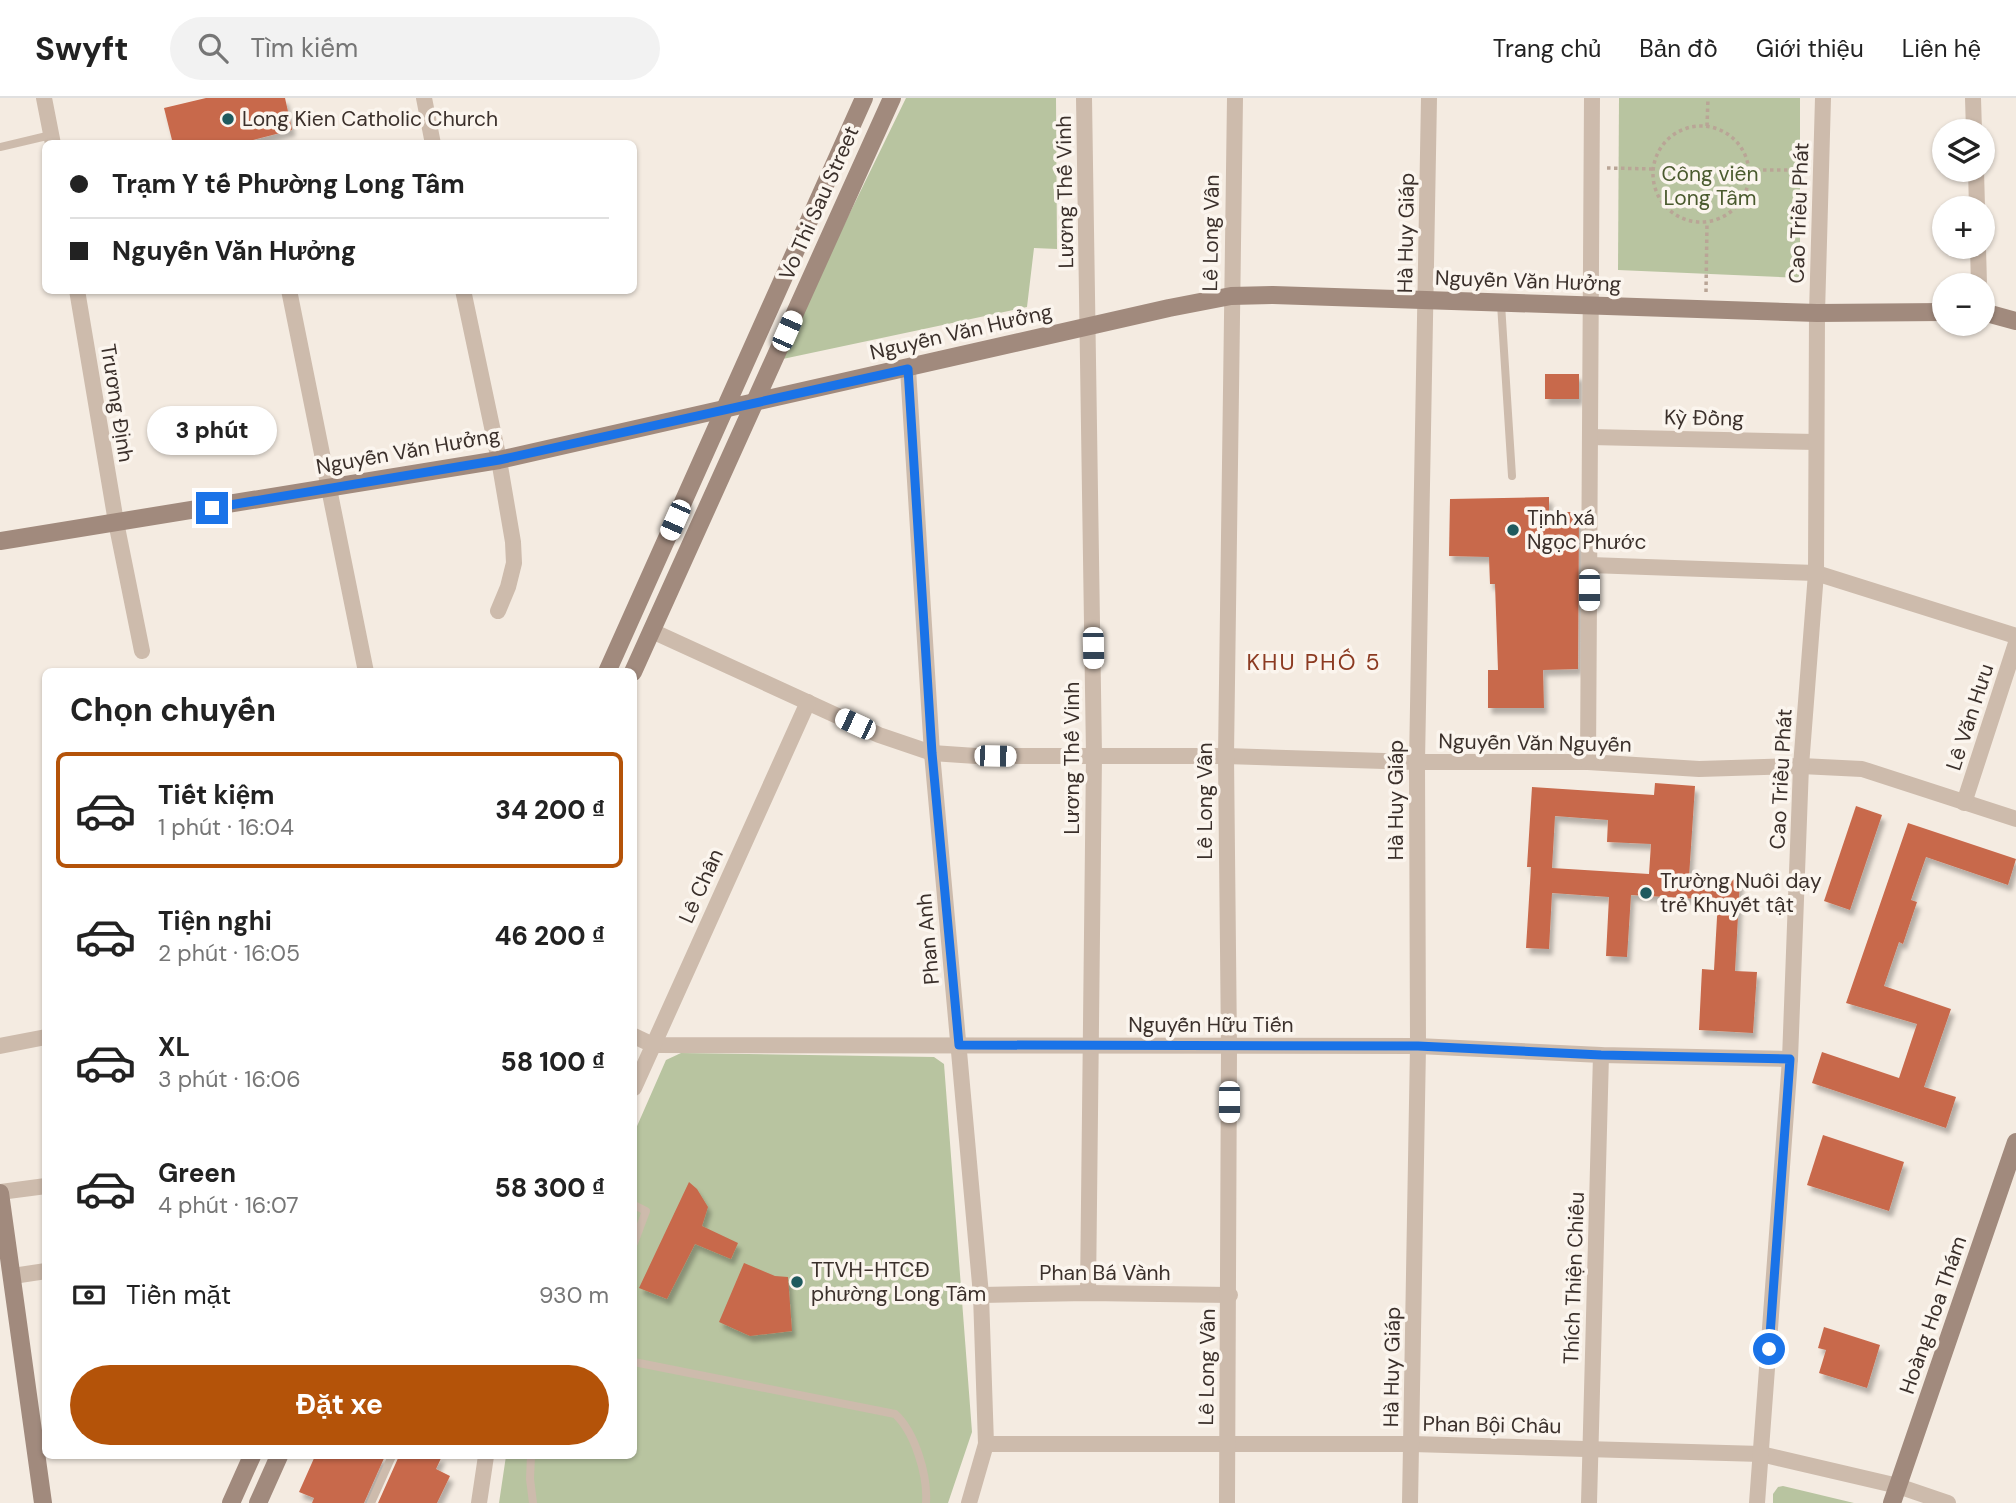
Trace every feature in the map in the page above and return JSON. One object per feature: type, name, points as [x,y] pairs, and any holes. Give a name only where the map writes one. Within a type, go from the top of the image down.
[{"type":"street","points":[[44,98],[52,139]]},
{"type":"street","points":[[424,98],[432,140]]},
{"type":"street","name":"Vo Thi Sau Street","points":[[609,668],[864,98]]},
{"type":"street","name":"Vo Thi Sau Street","points":[[635,668],[892,98]]},
{"type":"street","name":"Lương Thế Vinh","points":[[1084,98],[1094,755],[1088,1293]]},
{"type":"street","name":"Lê Long Vân","points":[[1227,1503],[1230,1295],[1226,756],[1235,98]]},
{"type":"street","name":"Hà Huy Giáp","points":[[1410,1503],[1418,1046],[1417,762],[1429,98]]},
{"type":"street","points":[[1588,762],[1592,98]]},
{"type":"street","name":"Cao Triều Phát","points":[[1757,1503],[1790,1059],[1801,766],[1816,573],[1817,313],[1823,98]]},
{"type":"street","points":[[1973,98],[1974,119]]},
{"type":"street","name":"Trương Định","points":[[78,294],[116,522],[142,650]]},
{"type":"street","points":[[290,294],[365,668]]},
{"type":"street","points":[[464,294],[499,460],[514,563],[509,587],[498,611]]},
{"type":"street","name":"Nguyễn Văn Hưởng","points":[[0,541],[499,460],[1231,296],[1286,295],[1817,313],[1932,312]]},
{"type":"street","points":[[1995,315],[2016,321]]},
{"type":"street","name":"Phan Anh","points":[[908,369],[932,753],[981,1295],[986,1444],[969,1503]]},
{"type":"street","name":"Kỳ Đồng","points":[[1590,437],[1816,442]]},
{"type":"street","points":[[1590,565],[1816,573],[2016,636]]},
{"type":"street","name":"Nguyễn Văn Nguyễn","points":[[652,631],[879,735],[932,753],[987,756],[1226,756],[1417,762],[1588,762],[1699,769],[1801,766],[1862,769],[2016,819]]},
{"type":"street","name":"Lê Văn Hưu","points":[[1964,803],[2016,643]]},
{"type":"street","name":"Lê Chân","points":[[637,1081],[808,702]]},
{"type":"street","name":"Nguyễn Hữu Tiến","points":[[637,1037],[653,1045],[1418,1046],[1601,1055],[1790,1059]]},
{"type":"street","points":[[0,1046],[42,1038]]},
{"type":"street","name":"Thích Thiện Chiếu","points":[[1589,1503],[1601,1055]]},
{"type":"street","name":"Hoàng Hoa Thám","points":[[1895,1495],[2012,1170],[2016,1142]]},
{"type":"street","points":[[42,1187],[0,1193],[43,1503]]},
{"type":"street","points":[[13,1276],[42,1272]]},
{"type":"street","name":"Phan Bá Vành","points":[[981,1295],[1230,1295]]},
{"type":"street","name":"Phan Bội Châu","points":[[986,1444],[1412,1444],[1761,1454],[1895,1495],[1948,1503]]},
{"type":"street","points":[[231,1503],[251,1459]]},
{"type":"street","points":[[258,1503],[278,1459]]},
{"type":"street","points":[[479,1503],[486,1459]]},
{"type":"lane","points":[[0,147],[42,141]]},
{"type":"lane","points":[[1501,303],[1512,476]]},
{"type":"lane","points":[[637,1206],[646,1211],[637,1235]]},
{"type":"lane","points":[[637,1363],[895,1414],[905,1423],[919,1456],[926,1503]]},
{"type":"lane","points":[[371,1503],[391,1459]]},
{"type":"lane","points":[[531,1459],[533,1503]]},
{"type":"path","points":[[1707,126],[1708,98]]},
{"type":"path","points":[[1707,126],[1728,133],[1745,153],[1749,170],[1746,192],[1731,213],[1707,222],[1693,222],[1670,211],[1661,201],[1655,189],[1654,169],[1659,150],[1667,140],[1689,127],[1707,126]]},
{"type":"path","points":[[1605,168],[1654,169]]},
{"type":"path","points":[[1749,170],[1796,170]]},
{"type":"path","points":[[1706,292],[1707,222]]},
{"type":"green space","points":[[906,98],[1056,98],[1057,249],[1034,248],[1027,307],[778,360]]},
{"type":"green space","name":"Công viên Long Tâm","points":[[1619,98],[1800,98],[1800,278],[1618,270]]},
{"type":"green space","name":"TTVH-HTCĐ phường Long Tâm","points":[[681,1053],[934,1057],[944,1064],[972,1432],[948,1503],[499,1503],[506,1459],[637,1459],[637,1126],[666,1060]]},
{"type":"green space","points":[[1778,1487],[1854,1503],[1773,1503],[1773,1494]]},
{"type":"building","name":"Long Kien Catholic Church","points":[[206,98],[285,98],[292,130],[253,140],[172,140],[164,108]]},
{"type":"building","points":[[1545,374],[1579,374],[1579,399],[1545,399]]},
{"type":"building","points":[[1549,497],[1549,512],[1579,512],[1578,669],[1543,670],[1544,708],[1488,708],[1488,670],[1498,670],[1495,584],[1490,584],[1489,557],[1449,556],[1450,499]]},
{"type":"building","points":[[1655,783],[1695,786],[1689,877],[1740,880],[1735,971],[1757,972],[1753,1033],[1699,1030],[1702,969],[1714,970],[1718,900],[1631,895],[1627,957],[1606,956],[1609,897],[1552,893],[1549,949],[1526,948],[1532,787],[1654,795]],"holes":[[[1555,816],[1608,820],[1607,842],[1651,844],[1649,874],[1552,868]]]},
{"type":"building","points":[[1856,806],[1882,815],[1850,910],[1824,901]]},
{"type":"building","points":[[1908,823],[2016,859],[2008,885],[1926,857],[1911,900],[1917,902],[1903,944],[1899,942],[1884,986],[1951,1009],[1924,1087],[1956,1097],[1946,1128],[1812,1083],[1822,1052],[1899,1078],[1917,1024],[1846,1003]]},
{"type":"building","points":[[1823,1135],[1904,1162],[1889,1211],[1807,1185]]},
{"type":"building","points":[[689,1182],[697,1189],[708,1207],[702,1226],[738,1243],[731,1259],[695,1244],[667,1299],[639,1288]]},
{"type":"building","points":[[744,1263],[775,1276],[788,1277],[792,1331],[750,1336],[719,1322]]},
{"type":"building","points":[[1824,1327],[1880,1345],[1867,1388],[1819,1373],[1826,1350],[1818,1348]]},
{"type":"building","points":[[314,1459],[384,1459],[364,1503],[312,1503],[314,1498],[299,1492]]},
{"type":"building","points":[[398,1459],[441,1459],[436,1469],[450,1476],[437,1503],[378,1503]]},
{"type":"place","name":"Long Kien Catholic Church","points":[[228,119]]},
{"type":"place","name":"Tịnh xá Ngọc Phước","points":[[1513,530]]},
{"type":"place","name":"Trường Nuôi dạy trẻ Khuyết tật","points":[[1646,893]]},
{"type":"place","name":"TTVH-HTCĐ phường Long Tâm","points":[[797,1282]]},
{"type":"district","name":"KHU PHỐ 5","points":[[1314,662]]},
{"type":"route","points":[[212,508],[499,460],[908,369],[932,753],[959,1045],[1418,1046],[1601,1055],[1790,1059],[1769,1349]]}]
